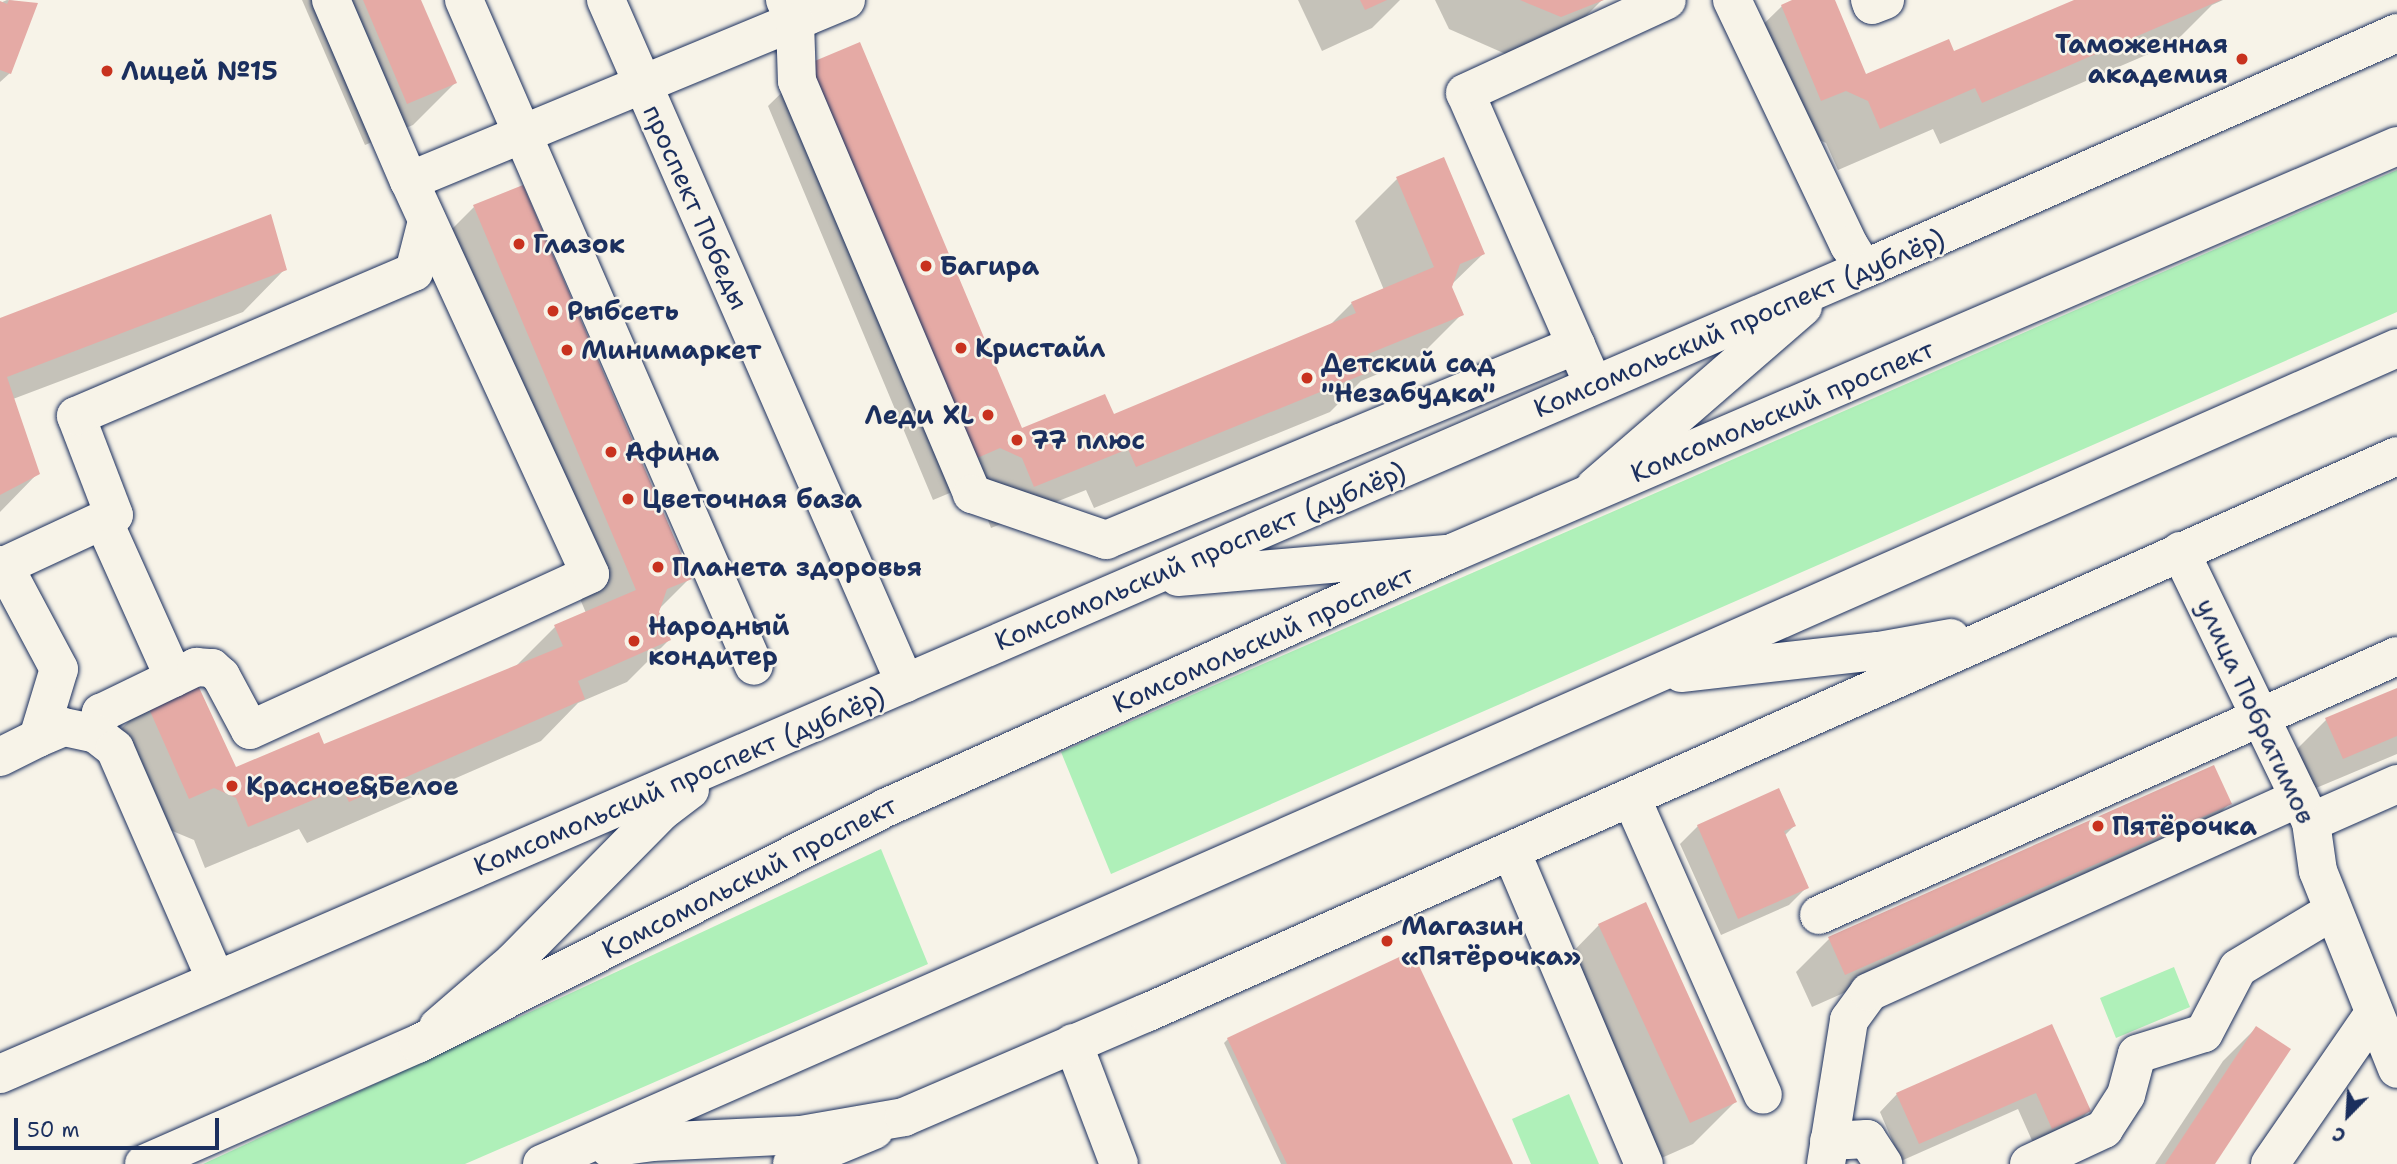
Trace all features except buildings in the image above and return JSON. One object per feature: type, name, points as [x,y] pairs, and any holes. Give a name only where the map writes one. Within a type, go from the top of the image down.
[{"type":"main road","points":[[96,734],[101,713],[196,667],[212,668],[221,676],[250,730],[590,574],[427,221],[331,0]]},
{"type":"main road","points":[[464,0],[754,666]]},
{"type":"main road","name":"проспект Победы","points":[[606,0],[905,683]]},
{"type":"main road","points":[[409,181],[642,86],[790,11],[846,0]]},
{"type":"main road","points":[[1593,386],[1465,93],[1667,0]]},
{"type":"main road","points":[[1870,0],[1872,5],[1885,0]]},
{"type":"main road","points":[[1584,496],[1848,276],[1849,245],[1736,1]]},
{"type":"main road","points":[[790,11],[797,81],[972,495],[1106,540],[1576,345]]},
{"type":"main road","name":"Комсомольский проспект (дублёр)","points":[[0,1074],[1848,276],[2397,33]]},
{"type":"main road","name":"Комсомольский проспект","points":[[144,1164],[418,1044],[884,808],[1452,553],[2397,146]]},
{"type":"main road","points":[[38,738],[59,669],[2,565],[114,514],[76,416],[414,272],[427,221]]},
{"type":"main road","points":[[552,1160],[2397,348]]},
{"type":"main road","points":[[792,1164],[1511,851],[2397,456]]},
{"type":"main road","points":[[103,520],[174,678]]},
{"type":"main road","name":"улица Побратимов","points":[[2180,551],[2305,810],[2318,872],[2397,1069]]},
{"type":"main road","points":[[1143,580],[1452,553]]},
{"type":"main road","points":[[1644,678],[1878,652],[2012,626]]},
{"type":"main road","points":[[1819,915],[2397,656]]},
{"type":"main road","points":[[0,757],[64,727],[96,734],[115,748],[216,980]]},
{"type":"main road","points":[[418,1044],[513,962],[662,811],[727,761]]},
{"type":"main road","points":[[1883,1164],[1867,1139],[1827,1153],[1849,1020],[1869,992],[2305,810],[2397,784]]},
{"type":"main road","points":[[1634,796],[1638,814],[1763,1095]]},
{"type":"main road","points":[[1511,851],[1644,1164]]},
{"type":"main road","points":[[2029,1164],[2104,1129],[2126,1095],[2137,1054],[2204,1033],[2238,968],[2333,911]]},
{"type":"main road","points":[[2270,1164],[2374,1013]]},
{"type":"main road","points":[[1073,1043],[1119,1164]]},
{"type":"main road","points":[[552,1160],[652,1142],[801,1135],[904,1117]]},
{"type":"green space","points":[[2397,170],[2397,312],[1111,874],[1061,752]]},
{"type":"green space","points":[[881,849],[928,964],[465,1164],[203,1164]]},
{"type":"green space","points":[[2174,967],[2190,1007],[2116,1038],[2100,998]]},
{"type":"green space","points":[[1569,1094],[1599,1164],[1531,1164],[1512,1119]]},
{"type":"place","name":"Таможенная академия","points":[[2242,59]]},
{"type":"place","name":"Лицей №15","points":[[107,71]]},
{"type":"place","name":"Глазок","points":[[519,244]]},
{"type":"place","name":"Багира","points":[[926,266]]},
{"type":"place","name":"Рыбсеть","points":[[553,311]]},
{"type":"place","name":"Кристайл","points":[[961,348]]},
{"type":"place","name":"Минимаркет","points":[[567,350]]},
{"type":"place","name":"Детский сад \"Незабудка\"","points":[[1307,378]]},
{"type":"place","name":"Леди XL","points":[[988,415]]},
{"type":"place","name":"77 плюс","points":[[1017,440]]},
{"type":"place","name":"Афина","points":[[611,452]]},
{"type":"place","name":"Цветочная база","points":[[628,499]]},
{"type":"place","name":"Планета здоровья","points":[[658,567]]},
{"type":"place","name":"Народный кондитер","points":[[634,641]]},
{"type":"place","name":"Красное&Белое","points":[[232,786]]},
{"type":"place","name":"Пятёрочка","points":[[2098,826]]},
{"type":"place","name":"Магазин «Пятёрочка»","points":[[1387,941]]}]
